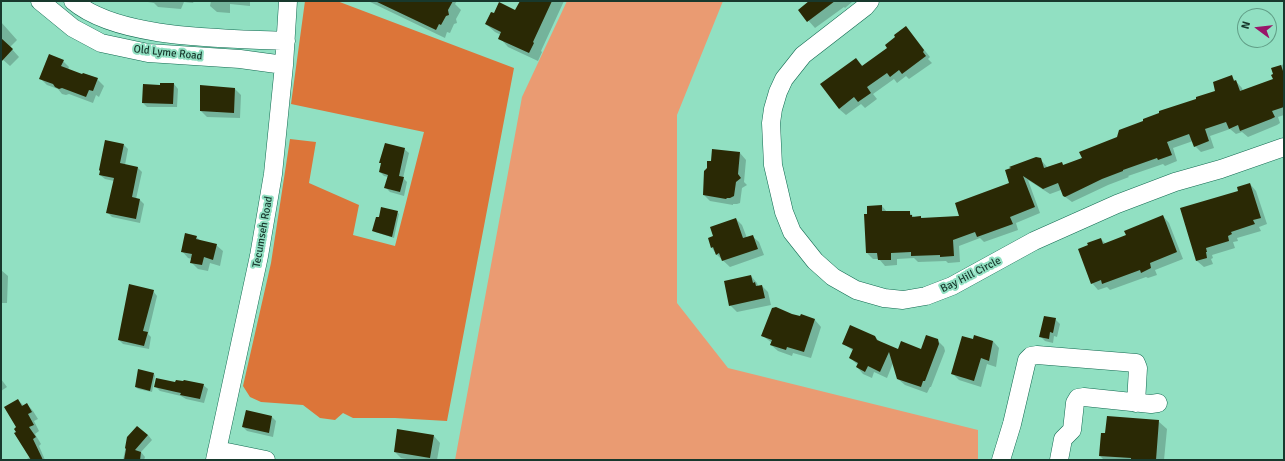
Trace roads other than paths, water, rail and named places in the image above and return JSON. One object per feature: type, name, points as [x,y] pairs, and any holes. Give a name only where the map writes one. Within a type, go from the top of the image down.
[{"type":"street","name":"Old Lyme Road","points":[[40,1],[73,28],[101,43],[148,53],[240,59],[284,65]]},
{"type":"street","name":"Old Lyme Road","points":[[73,1],[99,17],[138,29],[174,35],[286,42]]},
{"type":"street","name":"Tecumseh Road","points":[[216,455],[259,256],[273,174],[286,42],[288,1]]},
{"type":"street","name":"Bay Hill Circle","points":[[870,1],[865,7],[803,55],[784,80],[778,92],[771,123],[773,166],[784,212],[792,232],[815,261],[833,277],[856,290],[884,298],[903,300],[926,296],[952,286],[1034,241],[1117,204],[1175,182],[1221,169],[1284,148]]},
{"type":"street","points":[[1001,460],[1012,424],[1027,360],[1031,356],[1037,355],[1136,363],[1138,368],[1136,403]]},
{"type":"street","points":[[1059,460],[1063,439],[1072,430],[1075,403],[1078,398],[1084,397],[1136,403],[1158,403]]},
{"type":"street","points":[[216,455],[266,460]]}]
